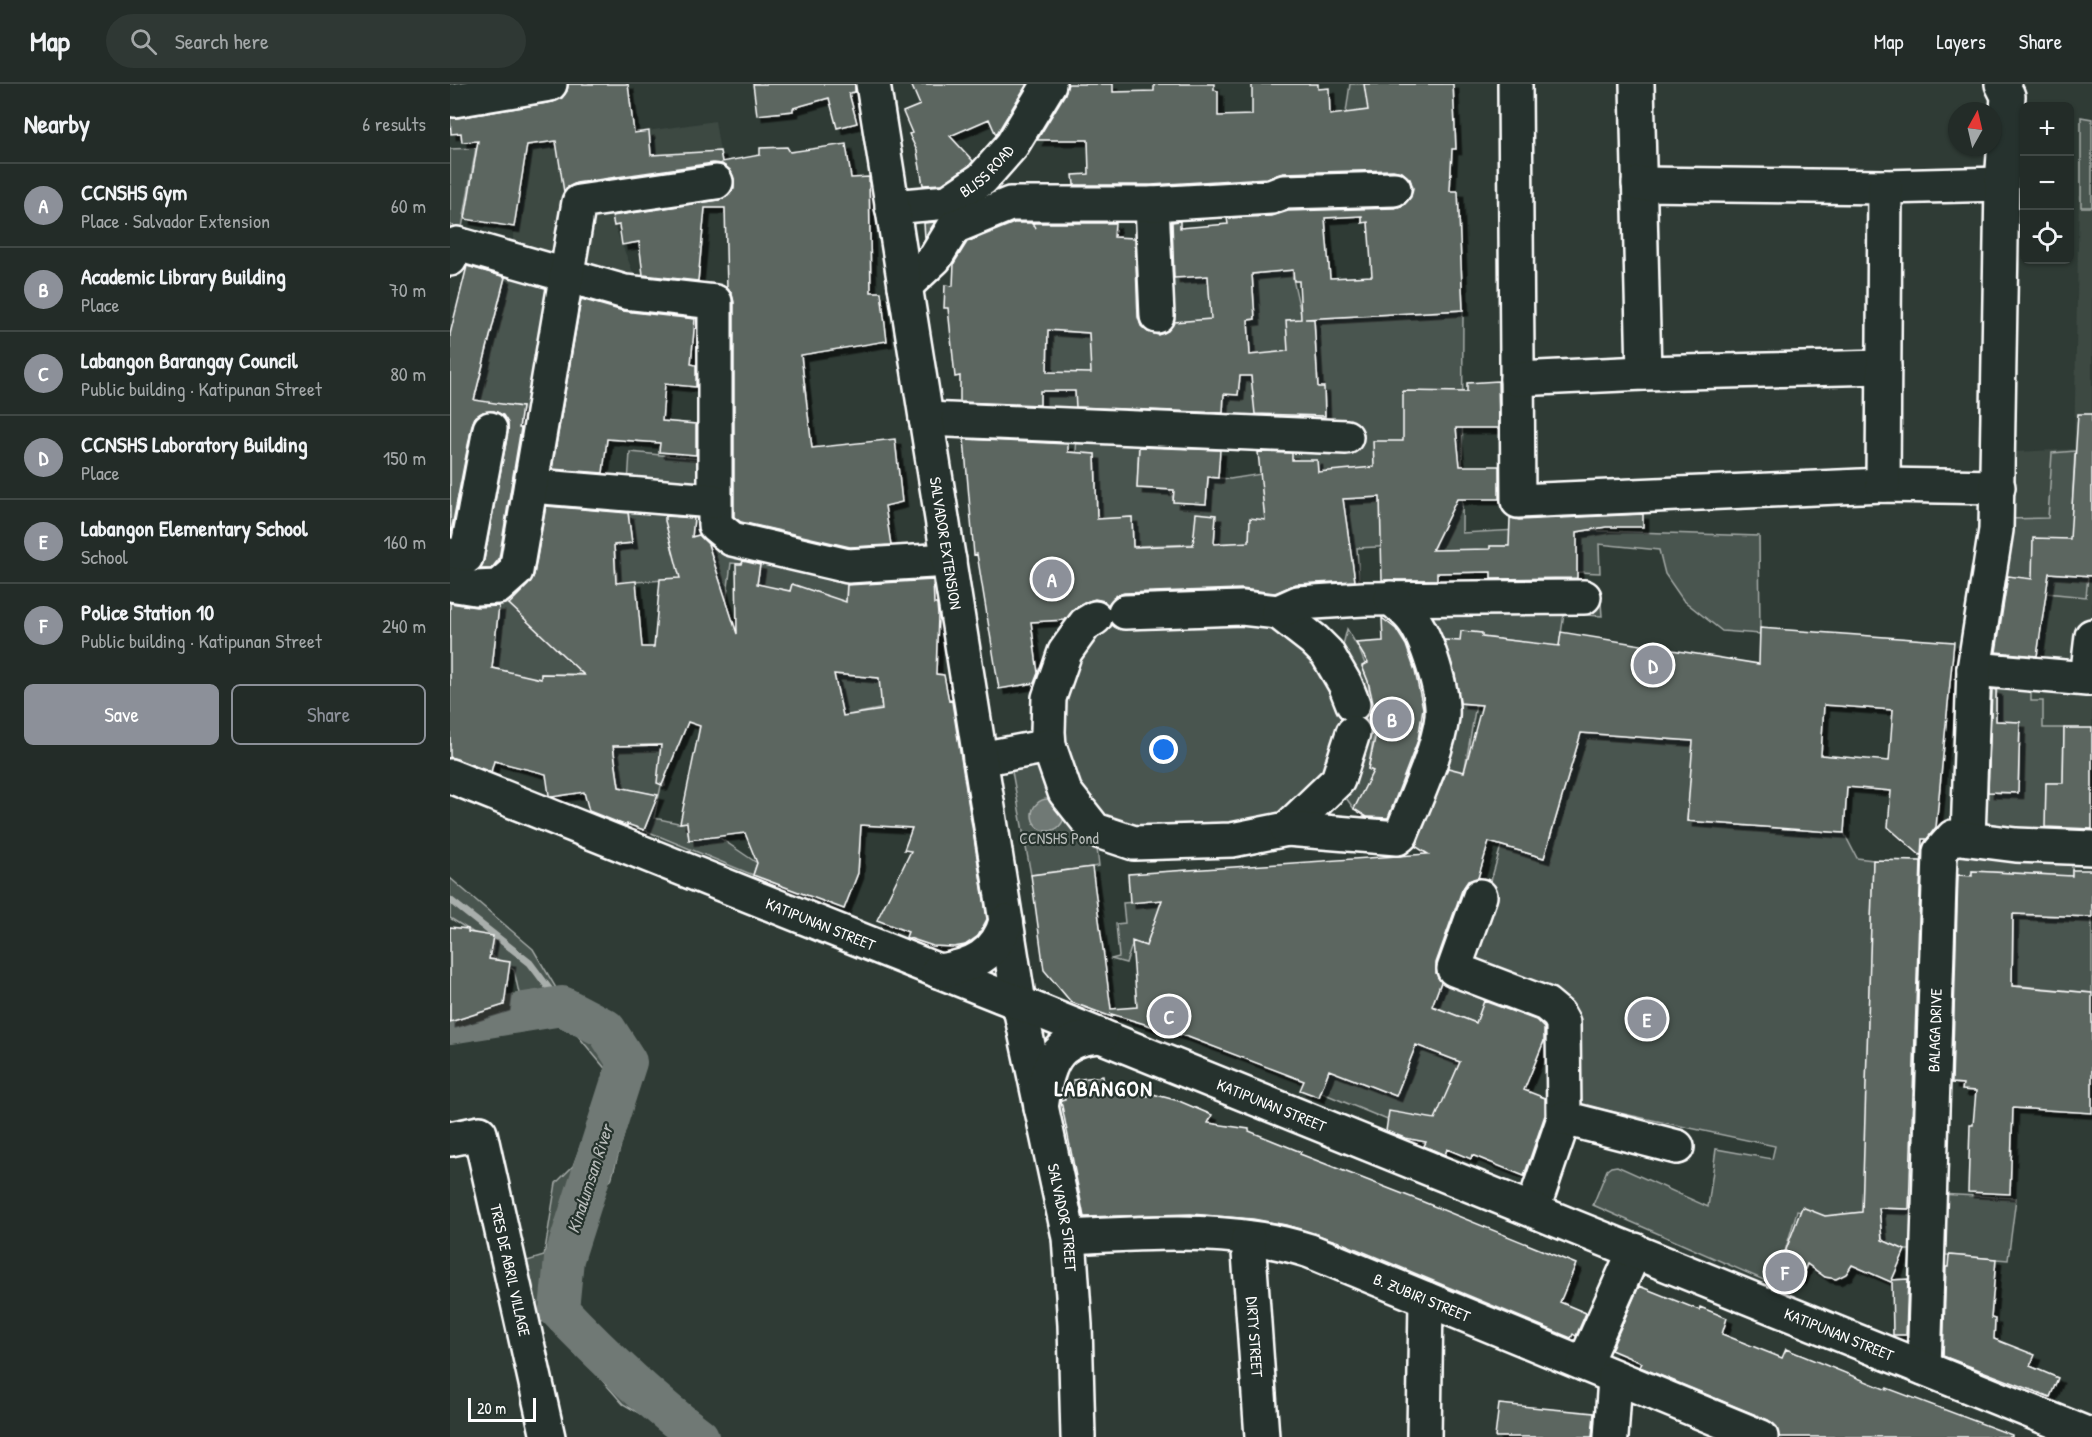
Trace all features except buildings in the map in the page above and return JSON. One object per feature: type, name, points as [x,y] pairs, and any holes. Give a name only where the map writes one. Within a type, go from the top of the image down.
[{"type":"street","points":[[454,100],[550,84]]},
{"type":"street","name":"SALVADOR EXTENSION","points":[[873,84],[1019,1003]]},
{"type":"street","name":"BLISS ROAD","points":[[892,207],[948,202],[982,179],[1012,145],[1049,84]]},
{"type":"street","points":[[1515,84],[1518,501],[1883,486],[1998,487]]},
{"type":"street","points":[[1636,84],[1644,373]]},
{"type":"street","points":[[2002,84],[2008,96],[2002,184],[1998,487],[1996,530],[1974,669],[1968,837],[2016,845],[2092,848]]},
{"type":"street","points":[[450,584],[475,588],[498,587],[516,571],[579,202],[716,182]]},
{"type":"street","points":[[1639,184],[1885,187],[2002,184]]},
{"type":"street","points":[[1883,486],[1885,187]]},
{"type":"street","points":[[905,286],[935,258],[954,227],[1010,204],[1152,204],[1271,197],[1284,192],[1394,189]]},
{"type":"street","points":[[1152,204],[1157,316]]},
{"type":"street","points":[[450,259],[457,244],[626,292],[715,302],[713,501],[715,525],[732,539],[848,566],[949,560]]},
{"type":"street","points":[[1517,379],[1644,373],[1884,367]]},
{"type":"street","points":[[926,419],[1347,437]]},
{"type":"street","points":[[450,555],[466,557],[490,429]]},
{"type":"street","points":[[531,486],[713,501]]},
{"type":"street","points":[[1377,598],[1412,618],[1422,634],[1442,705],[1442,717],[1432,754],[1401,835],[1397,838],[1287,830],[1232,840],[1134,843],[1095,830],[1065,792],[1049,746],[1049,698],[1065,652],[1085,624],[1110,615],[1242,608],[1278,612],[1298,603],[1377,598],[1584,597]]},
{"type":"street","points":[[1327,653],[1330,632],[1339,618],[1377,598]]},
{"type":"street","points":[[1278,612],[1327,653],[1345,684],[1353,718],[1338,780],[1337,808],[1361,835]]},
{"type":"street","points":[[1974,669],[2087,679],[2092,636]]},
{"type":"street","points":[[980,759],[1049,746]]},
{"type":"street","name":"KATIPUNAN STREET","points":[[450,776],[1533,1209],[2092,1436]]},
{"type":"street","points":[[1287,830],[1338,780]]},
{"type":"street","name":"BALAGA DRIVE","points":[[1924,1368],[1940,852],[1953,837],[1968,837]]},
{"type":"street","points":[[1480,896],[1454,969],[1546,1004],[1558,1014],[1563,1023],[1564,1118],[1533,1209]]},
{"type":"street","points":[[938,970],[960,967],[981,958],[999,941],[1006,921]]},
{"type":"street","name":"SALVADOR STREET","points":[[1019,1003],[1069,1238],[1075,1325],[1078,1437]]},
{"type":"street","points":[[1041,1108],[1048,1070],[1060,1051],[1071,1042],[1101,1036]]},
{"type":"street","points":[[1564,1118],[1677,1147]]},
{"type":"street","name":"TRES DE ABRIL VILLAGE","points":[[450,1139],[480,1133],[548,1437]]},
{"type":"street","name":"B. ZUBIRI STREET","points":[[1069,1238],[1188,1233],[1280,1242],[1310,1251],[1761,1437]]},
{"type":"street","name":"DIRTY STREET","points":[[1248,1238],[1262,1437]]},
{"type":"street","points":[[1584,1364],[1635,1250]]},
{"type":"street","points":[[1424,1437],[1426,1299]]},
{"type":"street","points":[[1611,1437],[1615,1378]]},
{"type":"shaded area","points":[[715,121],[728,186],[604,200],[637,282],[512,244],[531,148]]},
{"type":"shaded area","points":[[2079,196],[2092,196],[2092,835],[2004,834],[1974,821],[2002,518],[2015,452],[2074,449]]},
{"type":"shaded area","points":[[1048,799],[1059,804],[1064,815],[1059,826],[1048,831],[1037,826],[1032,815],[1037,804]]},
{"type":"green space","points":[[1350,84],[1442,84],[1448,113],[1346,113]]},
{"type":"green space","points":[[2081,117],[2092,119],[2092,207],[2081,207]]},
{"type":"green space","points":[[476,148],[462,228],[450,236],[450,149]]},
{"type":"green space","points":[[1063,252],[1163,278],[1291,270],[1302,319],[1463,310],[1462,533],[1540,529],[1759,536],[1760,634],[1722,631],[1683,600],[1665,574],[1659,550],[1599,544],[1600,573],[1577,572],[1577,546],[1490,546],[1491,572],[1473,572],[1474,550],[1444,551],[1444,573],[1437,573],[1435,544],[1357,548],[1360,599],[1327,586],[1323,539],[1290,541],[1277,429],[1014,410],[1012,332]]},
{"type":"green space","points":[[470,256],[559,279],[529,430],[519,428],[522,407],[474,401],[506,274],[468,264]]},
{"type":"green space","points":[[1077,432],[1139,439],[1137,488],[1170,489],[1174,502],[1206,504],[1209,477],[1230,479],[1261,474],[1268,542],[1133,546],[1132,517],[1100,519],[1097,514],[1095,454],[1076,453]]},
{"type":"green space","points":[[2075,451],[2072,509],[2089,540],[2033,572],[2088,576],[2086,597],[2046,593],[2047,582],[2000,575],[2007,519],[2048,518],[2052,453]]},
{"type":"green space","points":[[630,452],[702,459],[705,533],[671,543],[681,579],[618,583],[614,545],[632,543],[627,500]]},
{"type":"green space","points":[[708,544],[744,552],[742,564],[731,563],[726,604]]},
{"type":"green space","points":[[760,564],[847,577],[846,603],[792,585],[790,591],[752,626]]},
{"type":"green space","points":[[1578,588],[1600,589],[1602,616],[1564,614],[1559,647],[1482,637],[1481,633],[1462,631],[1460,641],[1440,640],[1410,652],[1402,627],[1406,598]]},
{"type":"green space","points":[[499,602],[509,604],[590,674],[541,674],[541,681],[492,669]]},
{"type":"green space","name":"CCNSHS Pond","points":[[1242,608],[1314,640],[1353,733],[1287,829],[1095,830],[1099,866],[1031,875],[1009,755],[1048,732],[1095,618]]},
{"type":"green space","points":[[1347,629],[1365,664],[1362,666],[1368,681],[1370,702],[1358,704],[1341,653]]},
{"type":"green space","points":[[832,674],[880,678],[881,704],[910,703],[843,716]]},
{"type":"green space","points":[[1997,683],[2031,685],[2031,701],[2043,701],[2043,728],[2064,728],[2063,783],[2046,783],[2046,835],[2004,834],[1977,822],[1978,792],[2018,792],[2020,722],[1996,721]]},
{"type":"green space","points":[[1447,702],[1476,705],[1464,773],[1431,882],[1486,898],[1501,846],[1544,858],[1581,732],[1750,745],[1753,749],[1750,778],[1691,775],[1687,821],[1844,833],[1857,858],[1873,860],[1863,1208],[1916,1209],[1915,1250],[1905,1250],[1882,1240],[1879,1211],[1825,1216],[1797,1211],[1775,1285],[1593,1205],[1607,1170],[1617,1166],[1708,1207],[1716,1149],[1772,1159],[1775,1146],[1582,1105],[1576,1095],[1573,1082],[1575,1022],[1570,1010],[1560,1001],[1545,993],[1495,975],[1476,1023],[1438,1008],[1423,1047],[1460,1062],[1441,1107],[1500,1131],[1489,1162],[1320,1092],[1380,936],[1229,930],[1211,941],[1196,936],[1200,923],[1187,919],[1183,930],[1156,920],[1146,946],[1133,942],[1126,963],[1111,959],[1119,957],[1116,924],[1125,923],[1123,903],[1202,897],[1203,919],[1290,915],[1321,933],[1321,909],[1407,903],[1415,908],[1348,1077],[1396,1096],[1471,903],[1424,885],[1428,872],[1422,853],[1450,769],[1431,763]]},
{"type":"green space","points":[[665,707],[663,768],[665,786],[661,786],[654,818],[678,823],[687,822],[689,840],[717,836],[757,863],[753,875],[644,830],[658,795],[635,791],[621,797],[610,721]]},
{"type":"green space","points":[[1359,733],[1374,735],[1368,769],[1373,771],[1354,809],[1344,795]]},
{"type":"green space","points":[[1941,853],[2072,861],[2072,916],[2092,917],[2092,993],[2012,985],[2013,916],[2054,916],[2056,875],[1972,871],[1971,876],[1941,875]]},
{"type":"green space","points":[[450,878],[533,949],[563,1000],[607,1023],[630,1058],[644,1063],[611,1180],[588,1197],[571,1254],[569,1297],[583,1326],[684,1417],[714,1437],[680,1437],[623,1404],[550,1321],[529,1323],[514,1265],[544,1256],[556,1183],[573,1166],[608,1072],[564,1019],[526,1025],[524,1018],[450,1028],[450,1021],[504,1005],[523,1012],[514,970],[492,956],[494,940],[474,933],[450,918]]},
{"type":"green space","points":[[1938,1194],[2016,1198],[2008,1260],[1935,1254]]},
{"type":"waterway","points":[[450,900],[530,963],[562,1006]]},
{"type":"waterway","name":"Kinalumsan River","points":[[450,1024],[562,1006],[606,1029],[627,1062],[564,1259],[559,1310],[626,1376],[699,1437]]},
{"type":"place","name":"CCNSHS Gym","points":[[1052,579]]},
{"type":"place","name":"CCNSHS Laboratory Building","points":[[1653,665]]},
{"type":"place","name":"Academic Library Building","points":[[1392,719]]},
{"type":"place","name":"Labangon Barangay Council","points":[[1169,1016]]},
{"type":"place","name":"Labangon Elementary School","points":[[1647,1019]]},
{"type":"place","name":"Police Station 10","points":[[1785,1272]]},
{"type":"district","name":"LABANGON","points":[[1104,1088]]}]
